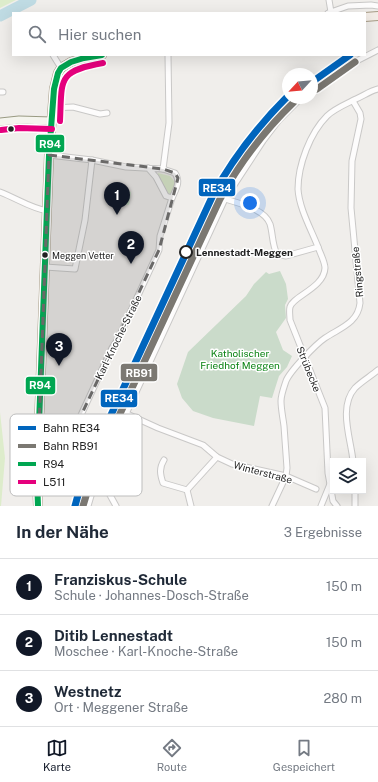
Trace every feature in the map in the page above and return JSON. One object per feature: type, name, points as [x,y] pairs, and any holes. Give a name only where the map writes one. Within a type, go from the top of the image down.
[{"type":"main road","points":[[366,17],[378,16]]},
{"type":"main road","points":[[40,414],[49,155],[56,78],[61,68],[71,62],[96,56]]},
{"type":"main road","points":[[0,122],[19,120],[52,121]]},
{"type":"street","points":[[329,0],[330,12]]},
{"type":"street","points":[[333,12],[348,6],[371,2],[378,6]]},
{"type":"street","points":[[318,85],[339,70],[378,50]]},
{"type":"street","points":[[54,56],[61,68]]},
{"type":"street","points":[[49,155],[92,160],[123,166],[162,169],[169,124],[168,56]]},
{"type":"street","name":"Strübecke","points":[[330,483],[328,473],[325,408],[290,320],[290,307],[292,303],[313,288],[322,279],[325,268],[301,206],[298,190],[299,174],[309,140],[327,115],[378,89]]},
{"type":"street","name":"Ringstraße","points":[[272,506],[286,476],[287,462],[281,400],[287,379],[295,367],[305,358],[313,347],[324,338],[347,325],[355,318],[359,311],[360,303],[351,208],[352,161],[361,119],[360,113],[353,101]]},
{"type":"street","points":[[125,413],[225,198],[263,141],[279,120],[295,104]]},
{"type":"street","points":[[53,108],[73,107],[100,114],[107,113]]},
{"type":"street","points":[[45,267],[74,269],[85,220],[92,160]]},
{"type":"street","points":[[148,168],[156,177],[166,196],[172,198]]},
{"type":"street","name":"Karl-Knoche-Straße","points":[[81,414],[159,250],[160,236],[178,183],[178,178],[175,173],[162,169]]},
{"type":"street","points":[[0,192],[24,202],[36,210],[48,211]]},
{"type":"street","points":[[225,198],[260,212],[267,218],[277,254],[286,256],[318,247]]},
{"type":"street","points":[[353,458],[346,418],[349,398],[355,388],[378,370]]},
{"type":"street","name":"Winterstraße","points":[[142,421],[204,445],[217,457],[232,464],[286,476],[316,489]]},
{"type":"street","points":[[187,490],[217,457]]},
{"type":"street","points":[[164,460],[161,465],[160,472],[164,483],[187,490]]},
{"type":"street","points":[[321,506],[330,483]]},
{"type":"street","points":[[187,490],[190,506]]},
{"type":"street","name":"Strübecke","points":[[332,494],[333,501],[337,506]]},
{"type":"street","points":[[355,506],[356,494]]},
{"type":"street","points":[[88,506],[91,496]]},
{"type":"street","points":[[110,496],[116,506]]},
{"type":"highlighted area","points":[[49,155],[163,169],[175,173],[178,178],[159,250],[69,441],[60,451],[38,455]]},
{"type":"green space","points":[[0,0],[16,0],[0,8]]},
{"type":"green space","points":[[158,173],[170,176],[175,182],[172,194],[165,193],[158,177]]},
{"type":"green space","points":[[116,189],[131,192],[129,205],[122,204],[115,200]]},
{"type":"green space","name":"Katholischer Friedhof Meggen","points":[[280,271],[286,284],[288,299],[285,305],[286,318],[276,332],[283,350],[292,356],[287,367],[279,376],[272,398],[260,396],[254,426],[213,418],[193,411],[182,398],[177,384],[188,352],[246,296],[254,284],[266,272],[269,274]]},
{"type":"green space","points":[[0,412],[5,458],[1,506],[0,506]]},
{"type":"waterway","points":[[0,16],[31,0]]},
{"type":"rail line","name":"RE34","points":[[318,78],[349,56]]},
{"type":"rail line","name":"RB91","points":[[318,88],[355,62]]},
{"type":"rail line","name":"RE34","points":[[111,414],[213,195],[229,168],[247,143],[266,119],[282,102]]},
{"type":"rail line","name":"RB91","points":[[120,414],[220,199],[236,172],[253,148],[292,104]]},
{"type":"rail line","name":"RE34","points":[[75,506],[78,496]]},
{"type":"rail line","name":"RB91","points":[[83,506],[86,496]]},
{"type":"transit line","name":"R94","points":[[39,414],[49,155],[54,89],[58,73],[61,68],[71,62],[96,56]]},
{"type":"transit line","name":"L511","points":[[60,121],[62,86],[65,79],[77,70],[103,63]]},
{"type":"transit line","name":"L511","points":[[1,130],[19,128],[52,129]]},
{"type":"transit line","name":"R94","points":[[38,496],[38,506]]},
{"type":"place","name":"Franziskus-Schule","points":[[117,215]]},
{"type":"place","name":"Lennestadt-Meggen","points":[[186,252]]},
{"type":"place","name":"Meggen Vetter","points":[[45,255]]},
{"type":"place","name":"Ditib Lennestadt","points":[[131,264]]},
{"type":"place","name":"Westnetz","points":[[59,366]]}]
